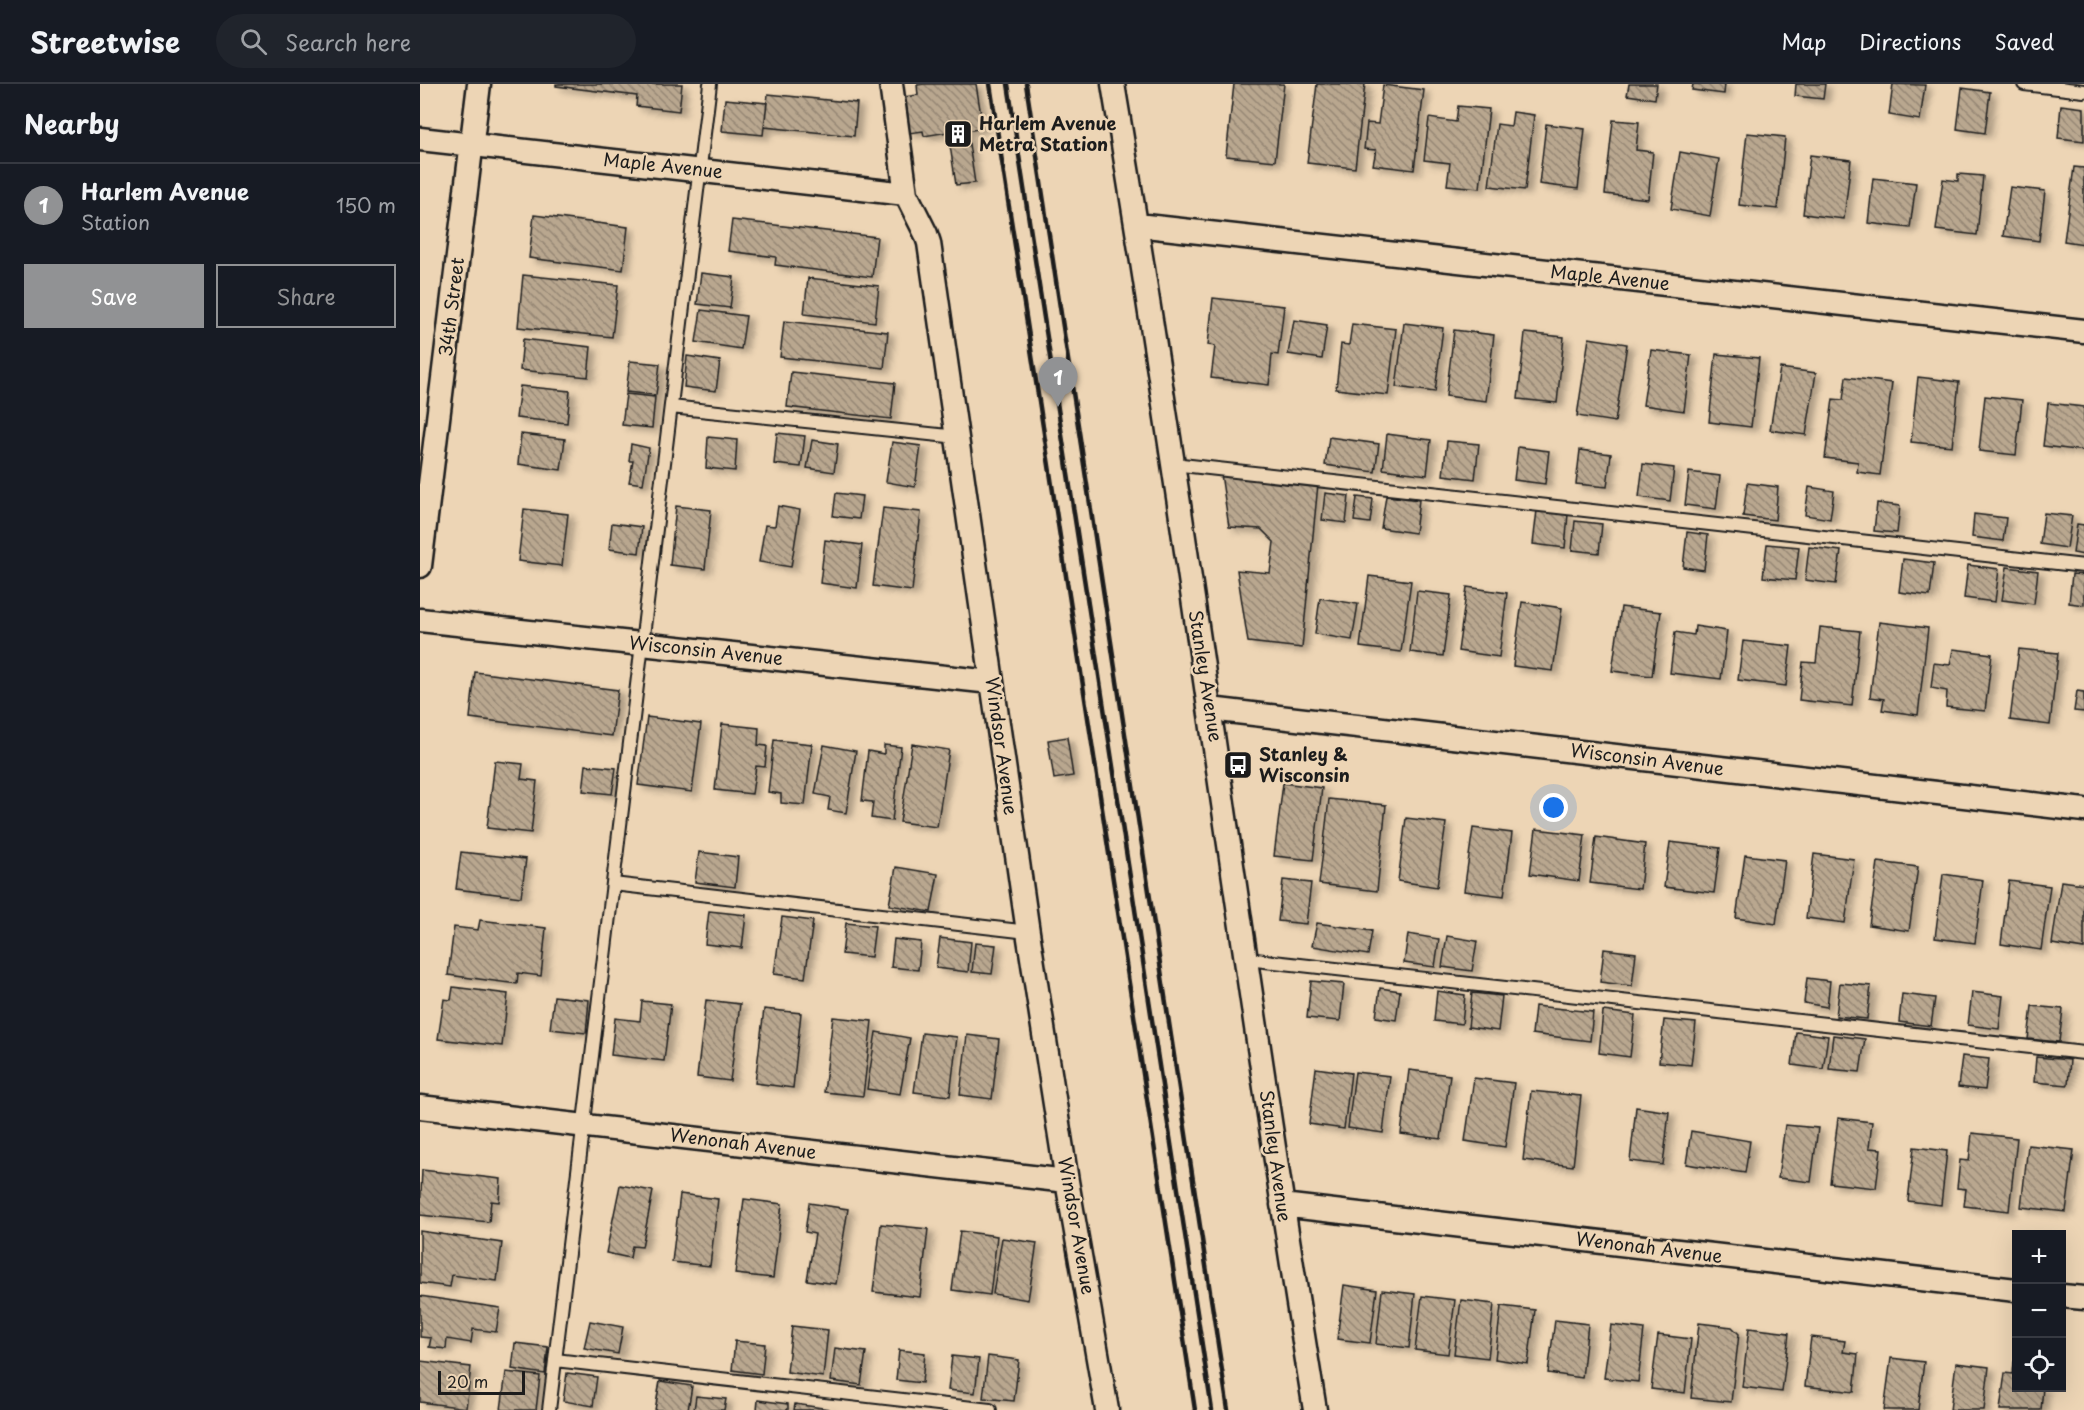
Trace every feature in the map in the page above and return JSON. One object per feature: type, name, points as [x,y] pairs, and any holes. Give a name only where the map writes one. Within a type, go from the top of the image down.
[{"type":"street","name":"34th Street","points":[[420,566],[479,84]]},
{"type":"street","name":"Windsor Avenue","points":[[891,84],[906,194],[929,243],[1028,932],[1067,1181],[1107,1410]]},
{"type":"street","name":"Stanley Avenue","points":[[1113,84],[1137,225],[1210,709],[1281,1205],[1315,1410]]},
{"type":"street","name":"Maple Avenue","points":[[420,139],[906,194]]},
{"type":"street","name":"Maple Avenue","points":[[1137,225],[2084,331]]},
{"type":"street","name":"Wisconsin Avenue","points":[[420,620],[991,682]]},
{"type":"street","name":"Wisconsin Avenue","points":[[1210,709],[2084,810]]},
{"type":"street","name":"Wenonah Avenue","points":[[420,1107],[1067,1181]]},
{"type":"street","name":"Wenonah Avenue","points":[[1281,1205],[2012,1290]]},
{"type":"street","points":[[2066,1296],[2084,1298]]},
{"type":"lane","points":[[549,1410],[710,84]]},
{"type":"lane","points":[[2024,84],[2084,91]]},
{"type":"lane","points":[[671,407],[958,437]]},
{"type":"lane","points":[[1173,464],[2084,566]]},
{"type":"lane","points":[[613,884],[1028,932]]},
{"type":"lane","points":[[1247,959],[2084,1053]]},
{"type":"lane","points":[[555,1360],[990,1410]]},
{"type":"building","points":[[556,84],[682,84],[679,111],[636,106],[637,96],[556,86]]},
{"type":"building","name":"Harlem Avenue Metra Station","points":[[976,84],[983,128],[967,131],[975,183],[956,185],[948,132],[924,136],[923,131],[909,133],[904,97],[918,95],[917,85]]},
{"type":"building","points":[[1234,84],[1284,84],[1275,161],[1226,156]]},
{"type":"building","points":[[1317,84],[1365,84],[1355,168],[1307,163]]},
{"type":"building","points":[[1629,84],[1657,84],[1655,99],[1627,95]]},
{"type":"building","points":[[1693,84],[1725,84],[1724,94],[1692,90]]},
{"type":"building","points":[[1796,84],[1825,84],[1823,99],[1795,96]]},
{"type":"building","points":[[1893,84],[1925,85],[1920,120],[1889,115]]},
{"type":"building","points":[[1383,85],[1424,90],[1414,170],[1373,165],[1376,150],[1364,149],[1367,123],[1378,124]]},
{"type":"building","points":[[1962,88],[1990,92],[1985,133],[1957,129]]},
{"type":"building","points":[[768,94],[857,103],[854,136],[764,127]]},
{"type":"building","points":[[725,99],[767,103],[763,135],[722,131]]},
{"type":"building","points":[[2061,105],[2084,108],[2084,141],[2058,138]]},
{"type":"building","points":[[1458,106],[1489,109],[1480,188],[1447,185],[1450,163],[1424,160],[1429,118],[1456,122]]},
{"type":"building","points":[[1513,112],[1534,115],[1525,190],[1489,186],[1497,124],[1511,126]]},
{"type":"building","points":[[1613,120],[1639,122],[1636,150],[1653,152],[1648,199],[1605,194]]},
{"type":"building","points":[[1546,124],[1585,129],[1578,189],[1539,184]]},
{"type":"building","points":[[1747,133],[1785,137],[1778,209],[1739,205]]},
{"type":"building","points":[[1680,152],[1719,159],[1710,216],[1671,209]]},
{"type":"building","points":[[1810,155],[1851,160],[1844,219],[1803,214]]},
{"type":"building","points":[[2074,167],[2084,168],[2084,244],[2064,241]]},
{"type":"building","points":[[1958,174],[1983,176],[1977,235],[1936,230],[1943,179],[1958,181]]},
{"type":"building","points":[[1873,178],[1916,183],[1910,228],[1868,223]]},
{"type":"building","points":[[2010,187],[2045,191],[2039,241],[2003,236]]},
{"type":"building","points":[[534,215],[628,227],[623,270],[529,258]]},
{"type":"building","points":[[732,220],[877,237],[872,277],[775,265],[776,257],[728,251]]},
{"type":"building","points":[[701,273],[734,277],[730,308],[697,304]]},
{"type":"building","points":[[523,275],[618,285],[612,337],[518,327]]},
{"type":"building","points":[[808,278],[879,286],[875,322],[804,314]]},
{"type":"building","points":[[1213,298],[1284,306],[1278,355],[1272,354],[1269,385],[1211,378],[1215,346],[1208,345]]},
{"type":"building","points":[[701,310],[746,316],[741,349],[696,342]]},
{"type":"building","points":[[1294,320],[1327,325],[1322,359],[1288,354]]},
{"type":"building","points":[[784,321],[888,332],[884,368],[780,357]]},
{"type":"building","points":[[1404,323],[1443,328],[1435,392],[1396,387]]},
{"type":"building","points":[[1352,324],[1396,329],[1388,395],[1336,389],[1341,344],[1349,345]]},
{"type":"building","points":[[1454,330],[1494,335],[1486,401],[1446,396]]},
{"type":"building","points":[[1525,333],[1564,337],[1557,403],[1518,399]]},
{"type":"building","points":[[1589,338],[1627,344],[1615,422],[1577,416]]},
{"type":"building","points":[[523,339],[591,347],[588,377],[520,370]]},
{"type":"building","points":[[1651,350],[1691,355],[1684,411],[1643,405]]},
{"type":"building","points":[[1716,354],[1759,358],[1751,427],[1709,422]]},
{"type":"building","points":[[687,356],[720,361],[716,391],[684,387]]},
{"type":"building","points":[[630,361],[660,364],[656,395],[626,392]]},
{"type":"building","points":[[1780,368],[1816,373],[1806,435],[1770,430]]},
{"type":"building","points":[[791,372],[895,383],[891,419],[787,407]]},
{"type":"building","points":[[1846,377],[1892,383],[1880,475],[1857,472],[1858,462],[1825,458],[1833,399],[1843,400]]},
{"type":"building","points":[[1918,377],[1959,382],[1952,446],[1911,442]]},
{"type":"building","points":[[520,386],[570,391],[567,423],[516,418]]},
{"type":"building","points":[[626,394],[655,397],[652,428],[622,425]]},
{"type":"building","points":[[1985,396],[2022,400],[2016,455],[1979,451]]},
{"type":"building","points":[[2048,403],[2084,407],[2084,451],[2043,446]]},
{"type":"building","points":[[777,433],[805,436],[801,467],[774,464]]},
{"type":"building","points":[[521,434],[565,439],[561,470],[518,464]]},
{"type":"building","points":[[1387,434],[1431,440],[1427,475],[1383,469]]},
{"type":"building","points":[[708,437],[737,440],[735,471],[706,468]]},
{"type":"building","points":[[1329,437],[1379,444],[1375,472],[1325,465]]},
{"type":"building","points":[[812,440],[838,444],[834,472],[807,468]]},
{"type":"building","points":[[1447,441],[1479,444],[1475,479],[1443,475]]},
{"type":"building","points":[[892,442],[921,446],[915,487],[886,482]]},
{"type":"building","points":[[631,444],[649,448],[643,484],[629,482],[633,461],[629,461]]},
{"type":"building","points":[[1518,447],[1549,451],[1545,484],[1514,480]]},
{"type":"building","points":[[1580,450],[1611,454],[1607,487],[1576,484]]},
{"type":"building","points":[[1643,464],[1674,468],[1670,501],[1639,497]]},
{"type":"building","points":[[1689,472],[1720,476],[1716,509],[1685,505]]},
{"type":"building","points":[[1221,474],[1318,484],[1302,648],[1248,642],[1237,570],[1270,573],[1274,542],[1261,529],[1229,527]]},
{"type":"building","points":[[1747,483],[1778,487],[1775,520],[1743,516]]},
{"type":"building","points":[[1809,487],[1834,491],[1830,519],[1805,515]]},
{"type":"building","points":[[836,493],[862,496],[859,519],[833,516]]},
{"type":"building","points":[[1325,493],[1349,496],[1346,523],[1322,520]]},
{"type":"building","points":[[1386,496],[1419,500],[1415,533],[1381,528]]},
{"type":"building","points":[[1357,497],[1373,499],[1370,523],[1354,521]]},
{"type":"building","points":[[1877,503],[1900,506],[1897,533],[1874,531]]},
{"type":"building","points":[[676,506],[711,510],[705,569],[670,565]]},
{"type":"building","points":[[778,506],[800,510],[791,567],[759,562],[765,525],[775,526]]},
{"type":"building","points":[[883,508],[921,512],[912,591],[873,586]]},
{"type":"building","points":[[524,509],[568,514],[562,566],[518,561]]},
{"type":"building","points":[[1537,510],[1568,514],[1565,548],[1533,544]]},
{"type":"building","points":[[2044,513],[2072,516],[2067,548],[2040,544]]},
{"type":"building","points":[[1974,514],[2006,518],[2003,541],[1972,537]]},
{"type":"building","points":[[1575,521],[1602,524],[1599,553],[1572,550]]},
{"type":"building","points":[[612,523],[642,527],[639,553],[609,549]]},
{"type":"building","points":[[2077,524],[2084,525],[2084,555],[2073,553]]},
{"type":"building","points":[[1687,532],[1708,535],[1704,570],[1683,567]]},
{"type":"building","points":[[825,540],[862,545],[857,588],[820,583]]},
{"type":"building","points":[[1767,544],[1799,547],[1795,580],[1763,577]]},
{"type":"building","points":[[1809,547],[1841,551],[1836,584],[1805,580]]},
{"type":"building","points":[[1903,559],[1934,563],[1930,596],[1899,592]]},
{"type":"building","points":[[1968,565],[1999,569],[1995,602],[1964,598]]},
{"type":"building","points":[[2007,567],[2038,571],[2034,604],[2002,600]]},
{"type":"building","points":[[2072,574],[2084,575],[2084,605],[2069,603]]},
{"type":"building","points":[[1369,576],[1411,581],[1401,652],[1360,647]]},
{"type":"building","points":[[1467,587],[1507,593],[1499,657],[1458,651]]},
{"type":"building","points":[[1417,591],[1451,595],[1443,656],[1410,652]]},
{"type":"building","points":[[1320,598],[1358,604],[1352,640],[1315,634]]},
{"type":"building","points":[[1522,602],[1562,608],[1553,671],[1513,666]]},
{"type":"building","points":[[1621,607],[1661,612],[1652,676],[1612,671]]},
{"type":"building","points":[[1879,622],[1928,628],[1918,715],[1882,710],[1884,699],[1870,697]]},
{"type":"building","points":[[1695,626],[1727,631],[1721,679],[1670,673],[1675,632],[1694,635]]},
{"type":"building","points":[[1820,627],[1860,631],[1852,706],[1799,700],[1803,662],[1816,663]]},
{"type":"building","points":[[1743,641],[1791,646],[1786,686],[1738,680]]},
{"type":"building","points":[[1953,649],[1992,654],[1985,711],[1946,707],[1947,691],[1931,688],[1934,663],[1950,665]]},
{"type":"building","points":[[2019,649],[2058,653],[2050,725],[2010,720]]},
{"type":"building","points":[[475,672],[618,690],[612,736],[470,718]]},
{"type":"building","points":[[2077,691],[2084,692],[2084,712],[2074,711]]},
{"type":"building","points":[[647,717],[701,724],[692,792],[638,785]]},
{"type":"building","points":[[722,724],[759,728],[758,745],[767,746],[765,767],[756,766],[752,794],[715,790]]},
{"type":"building","points":[[1067,737],[1073,776],[1054,779],[1048,740]]},
{"type":"building","points":[[774,740],[812,744],[805,805],[781,803],[781,794],[768,792]]},
{"type":"building","points":[[912,744],[949,750],[937,827],[900,822]]},
{"type":"building","points":[[824,745],[856,751],[846,813],[828,810],[830,797],[815,794]]},
{"type":"building","points":[[884,745],[901,747],[892,821],[871,818],[873,802],[862,801],[868,751],[884,754]]},
{"type":"building","points":[[495,761],[523,764],[521,779],[537,781],[531,833],[487,828]]},
{"type":"building","points":[[586,765],[616,768],[612,794],[583,791]]},
{"type":"building","points":[[1283,783],[1322,788],[1313,860],[1274,856]]},
{"type":"building","points":[[1329,799],[1386,805],[1377,891],[1319,884]]},
{"type":"building","points":[[1406,818],[1446,823],[1437,887],[1398,881]]},
{"type":"building","points":[[1473,828],[1512,833],[1504,896],[1464,891]]},
{"type":"building","points":[[1536,829],[1585,835],[1579,881],[1530,874]]},
{"type":"building","points":[[1596,837],[1645,844],[1640,889],[1590,883]]},
{"type":"building","points":[[1670,842],[1720,848],[1714,893],[1664,887]]},
{"type":"building","points":[[461,852],[526,859],[521,897],[456,889]]},
{"type":"building","points":[[699,852],[738,857],[735,887],[695,882]]},
{"type":"building","points":[[1814,854],[1854,859],[1845,923],[1806,918]]},
{"type":"building","points":[[1745,855],[1785,860],[1776,924],[1736,918]]},
{"type":"building","points":[[1878,862],[1918,867],[1909,931],[1869,925]]},
{"type":"building","points":[[896,867],[938,874],[931,912],[889,905]]},
{"type":"building","points":[[1943,874],[1983,880],[1975,943],[1935,938]]},
{"type":"building","points":[[1283,880],[1311,883],[1306,924],[1278,921]]},
{"type":"building","points":[[2009,881],[2050,886],[2041,950],[2001,944]]},
{"type":"building","points":[[2061,881],[2084,884],[2084,949],[2052,944]]},
{"type":"building","points":[[709,911],[746,915],[742,948],[705,944]]},
{"type":"building","points":[[782,917],[813,921],[805,978],[774,974]]},
{"type":"building","points":[[480,920],[546,928],[541,976],[518,973],[517,984],[448,975],[454,927],[478,930]]},
{"type":"building","points":[[846,923],[875,926],[871,957],[842,954]]},
{"type":"building","points":[[1317,923],[1372,931],[1368,955],[1312,946]]},
{"type":"building","points":[[1408,934],[1439,939],[1435,967],[1404,963]]},
{"type":"building","points":[[1447,936],[1477,941],[1472,971],[1442,967]]},
{"type":"building","points":[[940,938],[971,942],[968,972],[936,968]]},
{"type":"building","points":[[894,939],[921,942],[918,970],[891,967]]},
{"type":"building","points":[[975,943],[996,945],[992,974],[972,972]]},
{"type":"building","points":[[1604,949],[1636,953],[1632,986],[1600,982]]},
{"type":"building","points":[[1807,978],[1830,981],[1827,1007],[1804,1003]]},
{"type":"building","points":[[1311,981],[1344,984],[1340,1021],[1307,1018]]},
{"type":"building","points":[[1840,983],[1871,986],[1867,1019],[1836,1016]]},
{"type":"building","points":[[453,987],[508,994],[502,1046],[438,1039],[444,999],[451,1000]]},
{"type":"building","points":[[1380,988],[1400,991],[1396,1020],[1376,1017]]},
{"type":"building","points":[[1437,991],[1465,995],[1462,1024],[1434,1021]]},
{"type":"building","points":[[1972,992],[2003,996],[1999,1029],[1968,1025]]},
{"type":"building","points":[[1472,993],[1502,996],[1498,1031],[1468,1027]]},
{"type":"building","points":[[1902,994],[1935,998],[1931,1026],[1899,1022]]},
{"type":"building","points":[[554,996],[589,1000],[586,1033],[550,1029]]},
{"type":"building","points":[[706,1000],[740,1004],[730,1081],[697,1077]]},
{"type":"building","points":[[642,1001],[671,1004],[664,1061],[611,1055],[615,1018],[640,1021]]},
{"type":"building","points":[[1535,1006],[1593,1012],[1590,1041],[1532,1034]]},
{"type":"building","points":[[2032,1006],[2063,1009],[2059,1042],[2028,1039]]},
{"type":"building","points":[[764,1009],[801,1013],[793,1088],[755,1083]]},
{"type":"building","points":[[1603,1011],[1635,1015],[1630,1057],[1599,1053]]},
{"type":"building","points":[[833,1017],[872,1021],[863,1096],[824,1092]]},
{"type":"building","points":[[1664,1020],[1696,1023],[1691,1065],[1659,1062]]},
{"type":"building","points":[[876,1032],[910,1038],[900,1094],[867,1089]]},
{"type":"building","points":[[1796,1032],[1828,1036],[1823,1069],[1792,1065]]},
{"type":"building","points":[[922,1033],[957,1037],[950,1096],[914,1092]]},
{"type":"building","points":[[967,1035],[999,1039],[992,1099],[960,1095]]},
{"type":"building","points":[[1833,1035],[1865,1039],[1860,1072],[1829,1069]]},
{"type":"building","points":[[1962,1056],[1989,1059],[1985,1090],[1958,1087]]},
{"type":"building","points":[[2036,1057],[2070,1060],[2068,1085],[2034,1082]]},
{"type":"building","points":[[1316,1068],[1351,1073],[1344,1129],[1309,1124]]},
{"type":"building","points":[[1409,1070],[1450,1075],[1441,1139],[1401,1134]]},
{"type":"building","points":[[1355,1072],[1390,1076],[1383,1133],[1348,1128]]},
{"type":"building","points":[[1474,1078],[1514,1083],[1505,1147],[1465,1141]]},
{"type":"building","points":[[1531,1091],[1581,1096],[1573,1166],[1523,1160]]},
{"type":"building","points":[[1636,1107],[1669,1112],[1663,1165],[1630,1161]]},
{"type":"building","points":[[1838,1118],[1872,1122],[1869,1148],[1881,1149],[1876,1188],[1830,1183]]},
{"type":"building","points":[[1785,1125],[1818,1128],[1811,1182],[1778,1178]]},
{"type":"building","points":[[1691,1131],[1750,1141],[1745,1173],[1686,1164]]},
{"type":"building","points":[[1972,1133],[2017,1138],[2009,1211],[1964,1206],[1966,1189],[1957,1188],[1960,1160],[1969,1161]]},
{"type":"building","points":[[2028,1145],[2074,1150],[2066,1212],[2021,1207]]},
{"type":"building","points":[[1914,1147],[1947,1151],[1941,1205],[1908,1201]]},
{"type":"building","points":[[422,1170],[501,1179],[499,1202],[491,1201],[489,1222],[420,1215]]},
{"type":"building","points":[[620,1185],[653,1191],[642,1247],[632,1246],[630,1258],[606,1253]]},
{"type":"building","points":[[680,1194],[718,1199],[710,1266],[672,1262]]},
{"type":"building","points":[[744,1199],[782,1204],[773,1278],[735,1274]]},
{"type":"building","points":[[809,1203],[848,1209],[836,1284],[807,1280],[815,1234],[805,1232]]},
{"type":"building","points":[[881,1224],[928,1229],[920,1297],[873,1292]]},
{"type":"building","points":[[420,1231],[502,1243],[497,1281],[452,1275],[450,1287],[420,1283]]},
{"type":"building","points":[[960,1231],[997,1236],[990,1295],[952,1290]]},
{"type":"building","points":[[1002,1238],[1037,1243],[1028,1300],[993,1294]]},
{"type":"building","points":[[1344,1285],[1377,1290],[1370,1343],[1337,1339]]},
{"type":"building","points":[[1382,1290],[1415,1294],[1409,1348],[1376,1344]]},
{"type":"building","points":[[420,1296],[500,1308],[496,1332],[473,1329],[471,1343],[447,1339],[446,1349],[429,1347],[431,1338],[420,1337]]},
{"type":"building","points":[[1422,1296],[1455,1300],[1448,1354],[1415,1350]]},
{"type":"building","points":[[1461,1300],[1494,1304],[1488,1358],[1454,1354]]},
{"type":"building","points":[[1501,1306],[1535,1310],[1528,1364],[1495,1359]]},
{"type":"building","points":[[1555,1320],[1588,1324],[1582,1378],[1548,1373]]},
{"type":"building","points":[[590,1321],[623,1327],[618,1354],[584,1348]]},
{"type":"building","points":[[1699,1323],[1732,1327],[1739,1334],[1731,1402],[1691,1398]]},
{"type":"building","points":[[1611,1325],[1644,1329],[1638,1382],[1604,1378]]},
{"type":"building","points":[[792,1326],[828,1330],[823,1377],[787,1372]]},
{"type":"building","points":[[1749,1328],[1789,1333],[1782,1392],[1742,1387]]},
{"type":"building","points":[[1658,1335],[1691,1339],[1685,1393],[1651,1389]]},
{"type":"building","points":[[1811,1337],[1845,1341],[1843,1352],[1858,1354],[1854,1392],[1805,1386]]},
{"type":"building","points":[[735,1341],[765,1344],[762,1374],[732,1370]]},
{"type":"building","points":[[515,1343],[548,1347],[545,1374],[512,1369]]},
{"type":"building","points":[[835,1348],[866,1352],[861,1385],[831,1381]]},
{"type":"building","points":[[899,1350],[925,1353],[922,1383],[896,1380]]},
{"type":"building","points":[[952,1356],[979,1359],[975,1393],[948,1390]]},
{"type":"building","points":[[988,1356],[1019,1360],[1014,1401],[983,1398]]},
{"type":"building","points":[[1891,1358],[1924,1362],[1918,1410],[1884,1410]]},
{"type":"building","points":[[420,1361],[471,1367],[466,1408],[420,1402]]},
{"type":"building","points":[[1956,1363],[1989,1367],[1984,1410],[1950,1410]]},
{"type":"building","points":[[506,1372],[540,1376],[536,1410],[501,1410]]},
{"type":"building","points":[[567,1373],[597,1377],[593,1406],[563,1401]]},
{"type":"building","points":[[2005,1373],[2012,1374],[2012,1392],[2043,1392],[2041,1410],[2000,1410]]},
{"type":"building","points":[[660,1381],[692,1386],[688,1410],[655,1410]]},
{"type":"building","points":[[696,1396],[726,1399],[724,1410],[694,1410]]},
{"type":"building","points":[[758,1400],[788,1404],[788,1410],[757,1410]]},
{"type":"building","points":[[795,1404],[829,1409],[829,1410],[794,1410]]},
{"type":"railway","points":[[990,84],[1195,1410]]},
{"type":"railway","points":[[1008,84],[1212,1410]]},
{"type":"railway","points":[[1026,84],[1228,1410]]},
{"type":"place","name":"Harlem Avenue Metra Station","points":[[958,134]]},
{"type":"place","name":"Harlem Avenue","points":[[1058,407]]},
{"type":"place","name":"Stanley & Wisconsin","points":[[1238,765]]}]
